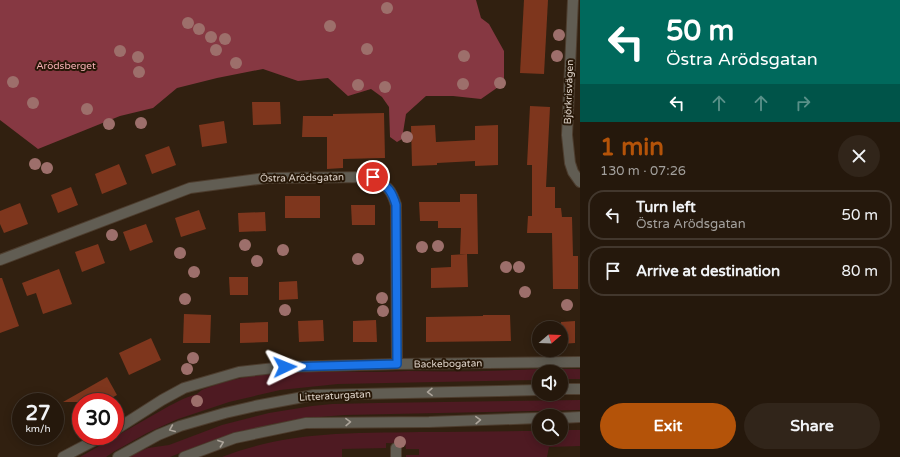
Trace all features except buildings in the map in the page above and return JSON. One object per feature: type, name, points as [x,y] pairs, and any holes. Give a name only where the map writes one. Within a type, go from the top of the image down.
[{"type":"street","name":"Björkrisvägen","points":[[573,0],[567,135],[570,163],[573,172],[580,182]]},
{"type":"street","name":"Östra Arödsgatan","points":[[0,260],[190,188],[266,178],[373,177],[388,188],[393,195],[396,205],[397,364]]},
{"type":"street","name":"Backebogatan","points":[[124,424],[184,388],[239,372],[284,367],[580,362]]},
{"type":"street","points":[[568,389],[580,389]]},
{"type":"street","name":"Litteraturgatan","points":[[118,457],[158,435],[180,426],[225,413],[307,396],[532,390]]},
{"type":"street","points":[[568,418],[580,417]]},
{"type":"street","points":[[184,457],[235,438],[306,423],[429,422],[532,418]]},
{"type":"street","points":[[63,457],[86,445]]},
{"type":"shaded area","points":[[532,369],[532,380],[338,384],[280,390],[229,402],[178,419],[147,433],[106,457],[80,457],[101,445],[124,445],[124,432],[169,406],[197,394],[201,390],[247,377],[291,372],[489,371]]},
{"type":"shaded area","points":[[568,369],[580,369],[580,379],[568,379]]},
{"type":"shaded area","points":[[580,400],[580,410],[532,409],[532,411],[345,415],[306,418],[272,424],[229,435],[170,457],[128,457],[148,448],[169,445],[222,425],[269,413],[312,406],[332,404]]},
{"type":"shaded area","points":[[568,430],[580,430],[580,446],[549,447],[547,457],[406,457],[406,455],[419,455],[419,449],[406,449],[405,444],[386,443],[386,448],[342,449],[342,457],[222,457],[272,442],[323,435],[532,431],[532,445],[568,445]]},
{"type":"green space","name":"Arödsberget","points":[[0,0],[476,0],[481,18],[489,24],[504,51],[504,83],[481,99],[453,96],[426,96],[406,114],[402,139],[397,142],[390,137],[389,107],[382,97],[371,89],[348,96],[328,78],[298,81],[263,69],[177,88],[153,108],[120,116],[38,149],[0,120]]},
{"type":"route","points":[[285,367],[397,364],[396,205],[393,195],[388,188],[373,177]]}]
